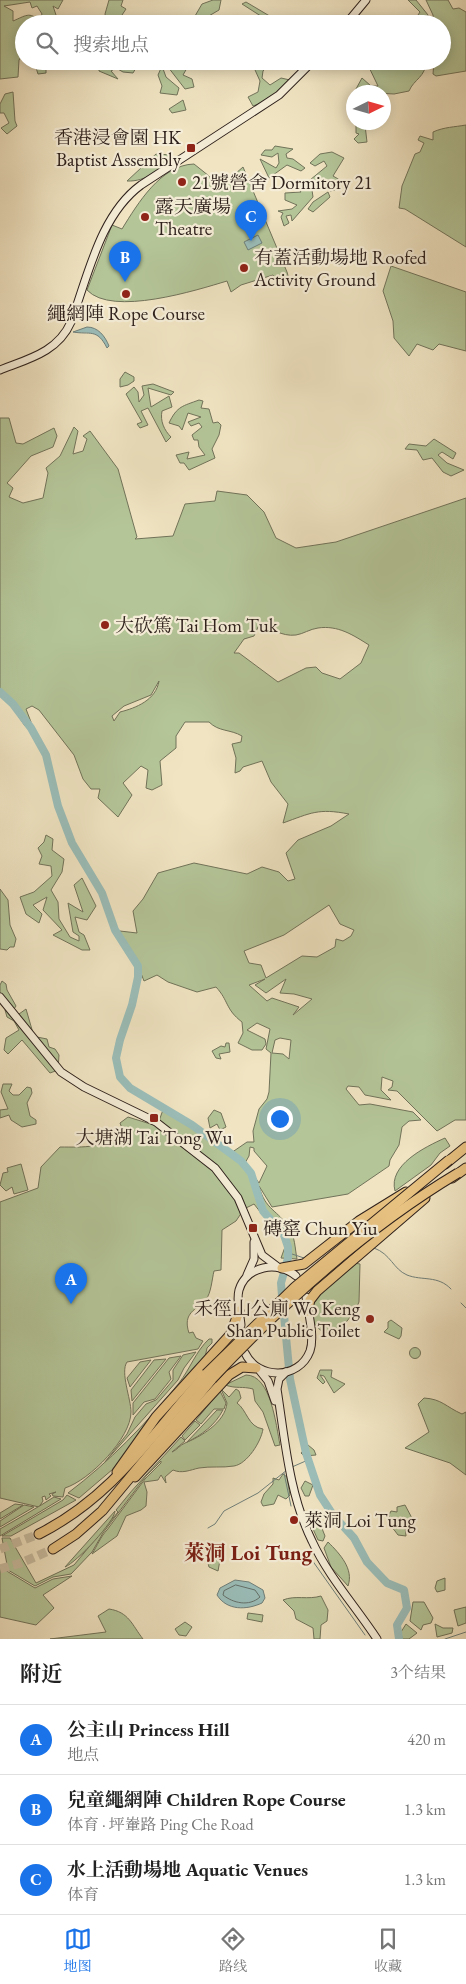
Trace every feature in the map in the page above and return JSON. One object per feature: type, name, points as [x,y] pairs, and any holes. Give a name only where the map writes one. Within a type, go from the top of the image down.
[{"type":"highway","points":[[39,1534],[100,1494],[126,1469],[209,1377],[295,1287],[466,1147]]},
{"type":"highway","points":[[284,1269],[309,1261],[355,1224],[449,1160]]},
{"type":"highway","points":[[120,1490],[209,1377],[263,1326],[325,1270],[398,1212],[462,1170]]},
{"type":"highway","points":[[307,1311],[314,1294],[422,1201],[462,1170]]},
{"type":"highway","points":[[100,1494],[156,1417],[231,1334],[239,1311]]},
{"type":"highway","points":[[53,1549],[84,1528],[120,1490],[145,1468],[229,1375],[242,1367],[258,1369]]},
{"type":"main road","points":[[354,15],[366,0]]},
{"type":"main road","points":[[0,370],[47,351],[64,336],[71,322],[106,226],[126,197],[141,185],[279,95],[304,70]]},
{"type":"main road","points":[[0,997],[61,1072],[84,1087],[156,1122],[214,1168],[238,1198],[262,1255],[284,1269]]},
{"type":"main road","points":[[241,1325],[238,1295],[254,1259],[254,1239]]},
{"type":"main road","points":[[246,1278],[256,1270],[284,1269]]},
{"type":"main road","points":[[258,1369],[281,1375],[295,1369],[305,1360],[311,1344],[306,1297]]},
{"type":"main road","points":[[245,1353],[268,1381],[281,1418]]},
{"type":"main road","points":[[281,1375],[277,1389],[299,1511],[312,1540],[328,1567],[377,1639]]},
{"type":"green space","points":[[0,0],[63,0],[58,9],[53,6],[56,15],[42,15],[37,6],[32,8],[30,2],[4,6],[13,11],[13,21],[15,20],[15,70],[18,70],[18,77],[0,79]]},
{"type":"green space","points":[[109,0],[123,0],[121,6],[126,9],[122,15],[105,14]]},
{"type":"green space","points":[[213,0],[221,0],[219,10],[210,15],[196,15],[202,4]]},
{"type":"green space","points":[[408,0],[416,0],[428,15],[418,15],[420,12]]},
{"type":"green space","points":[[426,0],[448,0],[453,9],[459,8],[466,12],[466,71],[436,76],[433,74],[433,70],[451,70],[451,15],[433,15]]},
{"type":"green space","points":[[246,2],[268,15],[259,15],[242,4]]},
{"type":"green space","points":[[37,70],[46,70],[46,73],[38,74]]},
{"type":"green space","points":[[113,70],[111,71],[118,79],[99,71]]},
{"type":"green space","points":[[120,70],[135,70],[133,73]]},
{"type":"green space","points":[[160,70],[163,70],[166,77],[179,88],[177,95],[160,93],[162,86],[158,75]]},
{"type":"green space","points":[[170,70],[186,70],[183,75],[192,79],[194,87],[185,89]]},
{"type":"green space","points":[[255,70],[264,70],[262,78],[270,85],[281,78],[290,80],[269,100],[253,106],[248,97],[258,92],[260,81]]},
{"type":"green space","points":[[370,70],[424,70],[409,91],[391,94],[391,85],[378,85]]},
{"type":"green space","points":[[362,78],[370,85],[358,85]]},
{"type":"green space","points":[[13,92],[17,126],[7,134],[1,128],[9,123],[4,113],[0,113],[0,104],[5,94]]},
{"type":"green space","points":[[183,100],[186,110],[172,113],[169,109]]},
{"type":"green space","points":[[466,125],[466,247],[405,209],[399,208],[402,186],[415,154],[420,152],[424,143],[418,140],[420,136],[433,140],[433,132]]},
{"type":"green space","points":[[356,130],[366,130],[367,142],[358,143],[354,139],[359,134],[356,133]]},
{"type":"green space","points":[[275,146],[293,149],[286,154],[287,158],[293,159],[305,168],[301,171],[287,165],[269,178],[260,159],[276,168],[279,163],[278,153],[272,157],[261,155],[265,150],[272,150]]},
{"type":"green space","points":[[332,152],[344,158],[333,176],[340,180],[335,190],[330,191],[332,187],[321,184],[312,190],[313,197],[292,221],[291,215],[286,216],[289,223],[284,226],[281,217],[283,213],[278,211],[292,209],[297,205],[285,200],[285,193],[301,192],[299,189],[327,166],[324,161],[315,166],[310,163],[320,154]]},
{"type":"green space","points":[[156,154],[172,155],[153,174],[134,181],[127,181]]},
{"type":"green space","points":[[194,164],[209,176],[219,188],[243,167],[290,283],[279,284],[273,275],[241,285],[231,292],[227,281],[176,295],[134,301],[115,301],[99,298],[87,290],[112,225],[122,229],[143,197],[161,178],[182,166]]},
{"type":"green space","points":[[328,192],[330,197],[313,212],[308,209],[313,202]]},
{"type":"green space","points":[[391,266],[466,292],[466,351],[439,344],[433,350],[417,344],[409,356],[394,338],[393,321],[383,291]]},
{"type":"green space","points":[[125,372],[134,377],[134,381],[120,387],[120,379]]},
{"type":"green space","points":[[153,384],[174,392],[171,395],[148,388],[151,407],[169,396],[172,407],[162,411],[163,425],[171,437],[166,442],[148,408],[141,411],[148,425],[140,428],[137,424],[142,422],[126,394],[134,387],[138,392],[139,402],[144,395],[142,386]]},
{"type":"green space","points":[[199,400],[203,401],[201,408],[209,409],[213,423],[218,422],[221,425],[219,435],[212,449],[215,458],[189,470],[184,463],[180,463],[176,455],[189,452],[187,459],[205,455],[199,447],[198,440],[194,440],[192,435],[202,427],[199,423],[191,426],[188,422],[201,417],[188,413],[182,430],[179,426],[169,423],[178,410],[185,405]]},
{"type":"green space","points":[[0,418],[9,418],[16,443],[23,444],[54,428],[57,436],[53,447],[31,456],[7,483],[13,488],[9,497],[23,503],[43,498],[48,473],[46,468],[60,456],[74,427],[78,431],[73,454],[83,451],[87,439],[83,436],[90,431],[118,469],[137,537],[135,539],[173,536],[185,504],[215,501],[217,491],[247,495],[264,512],[276,538],[296,548],[336,542],[466,498],[466,1120],[455,1120],[437,1131],[397,1091],[388,1090],[392,1087],[393,1081],[382,1077],[381,1090],[391,1100],[365,1095],[359,1087],[348,1086],[346,1089],[359,1105],[370,1104],[413,1112],[421,1120],[409,1121],[402,1127],[399,1145],[390,1160],[389,1166],[348,1194],[272,1207],[259,1186],[268,1205],[291,1231],[297,1259],[281,1258],[285,1247],[280,1231],[272,1227],[254,1204],[244,1209],[236,1221],[222,1230],[221,1270],[214,1271],[208,1297],[192,1312],[187,1320],[189,1333],[193,1332],[196,1338],[203,1341],[198,1349],[127,1362],[125,1366],[125,1379],[131,1412],[124,1434],[117,1445],[97,1467],[75,1484],[65,1488],[63,1497],[53,1496],[52,1494],[56,1492],[49,1494],[51,1496],[46,1500],[45,1496],[42,1497],[43,1501],[39,1507],[0,1498],[0,1202],[38,1188],[41,1167],[60,1147],[94,1146],[109,1141],[123,1131],[120,1123],[128,1117],[173,1131],[159,1121],[164,1107],[235,1157],[231,1153],[247,1142],[254,1142],[253,1131],[259,1109],[267,1099],[269,1092],[271,1053],[266,1049],[270,1029],[257,1023],[247,1030],[265,1039],[266,1044],[262,1050],[252,1050],[238,1043],[243,1033],[242,1022],[230,1009],[216,987],[197,992],[168,982],[157,975],[144,981],[120,931],[137,933],[133,911],[143,899],[158,873],[194,863],[247,874],[262,867],[279,872],[288,881],[295,879],[286,853],[298,840],[331,826],[349,814],[330,811],[315,812],[283,823],[288,804],[271,782],[262,761],[243,767],[235,773],[236,758],[232,744],[241,742],[242,736],[209,722],[185,722],[176,736],[176,748],[160,761],[162,785],[152,790],[146,788],[148,770],[141,766],[123,783],[132,795],[118,817],[98,798],[100,789],[91,789],[83,779],[74,755],[39,710],[32,706],[26,709],[31,722],[25,726],[0,689]],"holes":[[[258,627],[291,635],[325,627],[339,629],[369,645],[361,663],[340,679],[322,673],[316,667],[306,668],[278,682],[239,653],[234,653],[244,639],[254,636]],[[159,681],[157,688],[150,698],[139,705],[120,712],[114,721],[112,716],[124,706],[151,695]],[[329,905],[340,924],[354,930],[351,936],[343,941],[336,939],[335,947],[317,957],[302,956],[266,978],[261,965],[249,963],[244,951],[284,935]],[[265,979],[255,985],[266,993],[286,979],[280,993],[294,994],[312,999],[293,1015],[299,1007],[272,998],[267,1001],[249,985]],[[280,1038],[291,1040],[289,1059],[283,1054],[272,1053],[275,1040]],[[250,1147],[254,1148],[254,1151],[267,1166],[259,1183],[245,1163],[249,1156]]]},
{"type":"green space","points":[[434,439],[456,453],[453,459],[442,452],[438,455],[447,463],[464,470],[451,476],[443,472],[432,458],[423,460],[417,450],[405,449],[409,444],[426,446]]},
{"type":"green space","points":[[46,835],[53,839],[52,850],[64,859],[62,872],[51,890],[58,902],[59,919],[70,937],[79,941],[79,936],[73,932],[68,903],[83,912],[74,885],[82,878],[96,906],[87,920],[75,917],[79,932],[84,935],[90,950],[82,950],[53,935],[62,930],[43,910],[47,897],[33,905],[42,914],[39,923],[26,914],[20,897],[34,892],[52,876],[51,866],[39,864],[42,856],[38,848],[44,842]]},
{"type":"green space","points":[[0,889],[8,900],[10,925],[16,939],[14,947],[10,947],[7,950],[0,949]]},
{"type":"green space","points":[[2,981],[6,984],[7,990],[16,1006],[14,1009],[7,1001],[0,1003],[0,985]]},
{"type":"green space","points":[[26,1009],[33,1033],[37,1037],[47,1039],[49,1047],[55,1049],[59,1055],[58,1070],[50,1073],[22,1040],[8,1054],[4,1050],[6,1038],[19,1030],[14,1021],[7,1017],[5,1010],[19,1014]]},
{"type":"green space","points":[[226,1043],[229,1043],[230,1052],[219,1054],[221,1059],[216,1058],[212,1051],[221,1046],[225,1047]]},
{"type":"green space","points":[[3,1084],[12,1084],[9,1091],[13,1095],[19,1095],[27,1087],[31,1088],[32,1093],[27,1103],[30,1116],[36,1120],[36,1124],[22,1127],[11,1120],[9,1115],[0,1118],[0,1110],[8,1109],[1,1092]]},
{"type":"green space","points":[[214,1110],[221,1113],[226,1127],[220,1130],[217,1124],[210,1128],[208,1118]]},
{"type":"green space","points":[[445,1138],[450,1146],[440,1153],[431,1165],[395,1191],[394,1182],[402,1165],[428,1146]]},
{"type":"green space","points":[[21,1164],[28,1190],[14,1194],[12,1187],[6,1191],[0,1185],[3,1173],[8,1172],[7,1168]]},
{"type":"green space","points":[[354,1263],[360,1264],[359,1302],[355,1311],[339,1331],[331,1333],[322,1331],[317,1327],[312,1318],[312,1309],[316,1300],[322,1291]]},
{"type":"green space","points":[[391,1320],[402,1328],[399,1339],[384,1332],[388,1328],[388,1322]]},
{"type":"green space","points":[[209,1339],[212,1339],[212,1343],[207,1348],[205,1357],[151,1419],[113,1469],[79,1498],[68,1493],[126,1442],[154,1413],[179,1383],[200,1349]]},
{"type":"green space","points":[[415,1347],[421,1353],[415,1359],[409,1353]]},
{"type":"green space","points":[[196,1352],[178,1380],[105,1462],[127,1434],[135,1417],[146,1404],[156,1400],[173,1380],[173,1370],[183,1355]]},
{"type":"green space","points":[[181,1356],[169,1372],[171,1379],[155,1399],[144,1402],[133,1415],[133,1403],[169,1358]]},
{"type":"green space","points":[[166,1359],[132,1401],[131,1390],[154,1360]]},
{"type":"green space","points":[[151,1360],[130,1387],[127,1378],[140,1362]]},
{"type":"green space","points":[[320,1370],[332,1370],[331,1377],[345,1384],[334,1393],[324,1376],[320,1375],[325,1382],[323,1384],[317,1378]]},
{"type":"green space","points":[[246,1375],[254,1377],[267,1392],[274,1414],[280,1445],[275,1446],[263,1412],[255,1401],[253,1389],[225,1385]]},
{"type":"green space","points":[[221,1389],[229,1397],[236,1389],[239,1391],[241,1398],[237,1403],[254,1425],[263,1429],[256,1446],[244,1461],[230,1467],[203,1467],[183,1472],[173,1470],[165,1477],[166,1483],[161,1475],[158,1480],[144,1482],[147,1492],[146,1506],[126,1516],[117,1536],[92,1554],[105,1532],[145,1479],[161,1461],[146,1476],[103,1533],[92,1552],[71,1574],[53,1577],[35,1586],[8,1570],[2,1538],[10,1538],[36,1583],[74,1565],[118,1512],[116,1510],[124,1500],[181,1437],[185,1441],[172,1452],[217,1423],[222,1417],[227,1403]]},
{"type":"green space","points":[[220,1391],[226,1403],[224,1409],[214,1409],[201,1424],[196,1420]]},
{"type":"green space","points":[[424,1398],[440,1402],[462,1414],[466,1412],[466,1475],[450,1463],[405,1448],[429,1432],[418,1404]]},
{"type":"green space","points":[[217,1410],[223,1410],[212,1425],[203,1433],[187,1442]]},
{"type":"green space","points":[[195,1421],[200,1425],[185,1440],[182,1436]]},
{"type":"green space","points":[[308,1445],[314,1450],[316,1455],[304,1456],[301,1453]]},
{"type":"green space","points":[[283,1474],[287,1477],[290,1495],[286,1499],[278,1495],[274,1504],[263,1506],[261,1502],[264,1494],[273,1484],[273,1478],[279,1480]]},
{"type":"green space","points":[[305,1481],[313,1485],[309,1496],[305,1496],[301,1488]]},
{"type":"green space","points":[[67,1495],[76,1500],[11,1536],[2,1536],[63,1500]]},
{"type":"green space","points":[[54,1497],[61,1499],[0,1536],[0,1529]]},
{"type":"green space","points":[[15,1504],[23,1505],[0,1519],[0,1513]]},
{"type":"green space","points":[[24,1505],[34,1507],[0,1527],[0,1521]]},
{"type":"green space","points":[[405,1505],[414,1524],[405,1526],[406,1536],[398,1535],[392,1527],[389,1515],[391,1511],[397,1512],[397,1507]]},
{"type":"green space","points":[[115,1511],[109,1523],[94,1541],[78,1558],[65,1567]]},
{"type":"green space","points":[[317,1516],[325,1536],[323,1541],[318,1540],[308,1518]]},
{"type":"green space","points":[[328,1542],[345,1562],[349,1574],[348,1586],[331,1567],[324,1548]]},
{"type":"green space","points":[[214,1553],[220,1560],[218,1571],[209,1567],[207,1559]]},
{"type":"green space","points":[[0,1567],[35,1588],[53,1579],[72,1576],[43,1595],[54,1608],[36,1625],[0,1617]]},
{"type":"green space","points":[[445,1578],[445,1590],[437,1592],[435,1588],[437,1581]]},
{"type":"green space","points":[[321,1596],[328,1610],[327,1621],[321,1625],[320,1639],[314,1639],[313,1628],[296,1619],[294,1611],[283,1600]]},
{"type":"green space","points":[[413,1602],[424,1602],[433,1618],[431,1623],[423,1625],[421,1630],[410,1621]]},
{"type":"green space","points":[[466,1607],[466,1623],[458,1626],[454,1610]]},
{"type":"green space","points":[[109,1609],[126,1616],[143,1639],[50,1639],[106,1632],[98,1616]]},
{"type":"green space","points":[[248,1613],[263,1615],[262,1622],[247,1619]]},
{"type":"green space","points":[[185,1622],[192,1627],[186,1636],[179,1635],[175,1629]]},
{"type":"green space","points":[[406,1624],[417,1633],[409,1639],[402,1639],[401,1632]]},
{"type":"green space","points":[[435,1624],[443,1628],[453,1628],[452,1633],[437,1637]]},
{"type":"water","points":[[258,235],[262,243],[248,250],[244,242]]},
{"type":"water","points":[[91,327],[101,333],[109,346],[107,348],[100,337],[96,335],[73,332]]},
{"type":"water","points":[[235,1580],[249,1582],[263,1590],[265,1598],[262,1603],[238,1608],[221,1600],[217,1595],[220,1588]]},
{"type":"waterway","points":[[0,692],[13,704],[31,728],[46,755],[58,806],[72,843],[102,893],[115,930],[138,966],[138,977],[132,1005],[116,1058],[120,1077],[130,1088],[192,1125],[241,1161],[251,1173],[263,1211],[284,1235],[288,1247],[288,1258],[281,1283],[282,1296]]},
{"type":"waterway","points":[[374,1248],[384,1254],[398,1269],[407,1275],[435,1280],[451,1289]]},
{"type":"waterway","points":[[289,1253],[304,1258]]},
{"type":"waterway","points":[[461,1303],[466,1308]]},
{"type":"waterway","points":[[284,1315],[290,1379],[306,1453],[320,1495],[333,1515],[354,1538],[367,1562],[387,1583],[404,1590],[407,1608],[397,1625],[399,1639]]},
{"type":"waterway","points":[[292,1467],[308,1460]]},
{"type":"waterway","points":[[208,1528],[215,1524],[224,1511],[258,1493],[287,1470]]},
{"type":"waterway","points":[[284,1473],[291,1506]]},
{"type":"waterway","points":[[307,1553],[365,1635]]},
{"type":"waterway","points":[[445,1639],[466,1632]]},
{"type":"tunnel","points":[[0,1549],[39,1534]]},
{"type":"tunnel","points":[[0,1569],[21,1563],[53,1549]]},
{"type":"place","name":"香港浸會園 HK Baptist Assembly","points":[[191,148]]},
{"type":"place","name":"21號營舍 Dormitory 21","points":[[182,182]]},
{"type":"place","name":"露天廣場 Theatre","points":[[145,217]]},
{"type":"place","name":"水上活動場地 Aquatic Venues","points":[[251,241]]},
{"type":"place","name":"有蓋活動場地 Roofed Activity Ground","points":[[244,268]]},
{"type":"place","name":"兒童繩網陣 Children Rope Course","points":[[125,282]]},
{"type":"place","name":"繩網陣 Rope Course","points":[[126,294]]},
{"type":"place","name":"大砍篤 Tai Hom Tuk","points":[[105,625]]},
{"type":"place","name":"大塘湖 Tai Tong Wu","points":[[154,1118]]},
{"type":"place","name":"磚窰 Chun Yiu","points":[[253,1228]]},
{"type":"place","name":"公主山 Princess Hill","points":[[71,1304]]},
{"type":"place","name":"禾徑山公廁 Wo Keng Shan Public Toilet","points":[[370,1319]]},
{"type":"place","name":"萊洞 Loi Tung","points":[[294,1520]]},
{"type":"district","name":"萊洞 Loi Tung","points":[[248,1552]]}]
